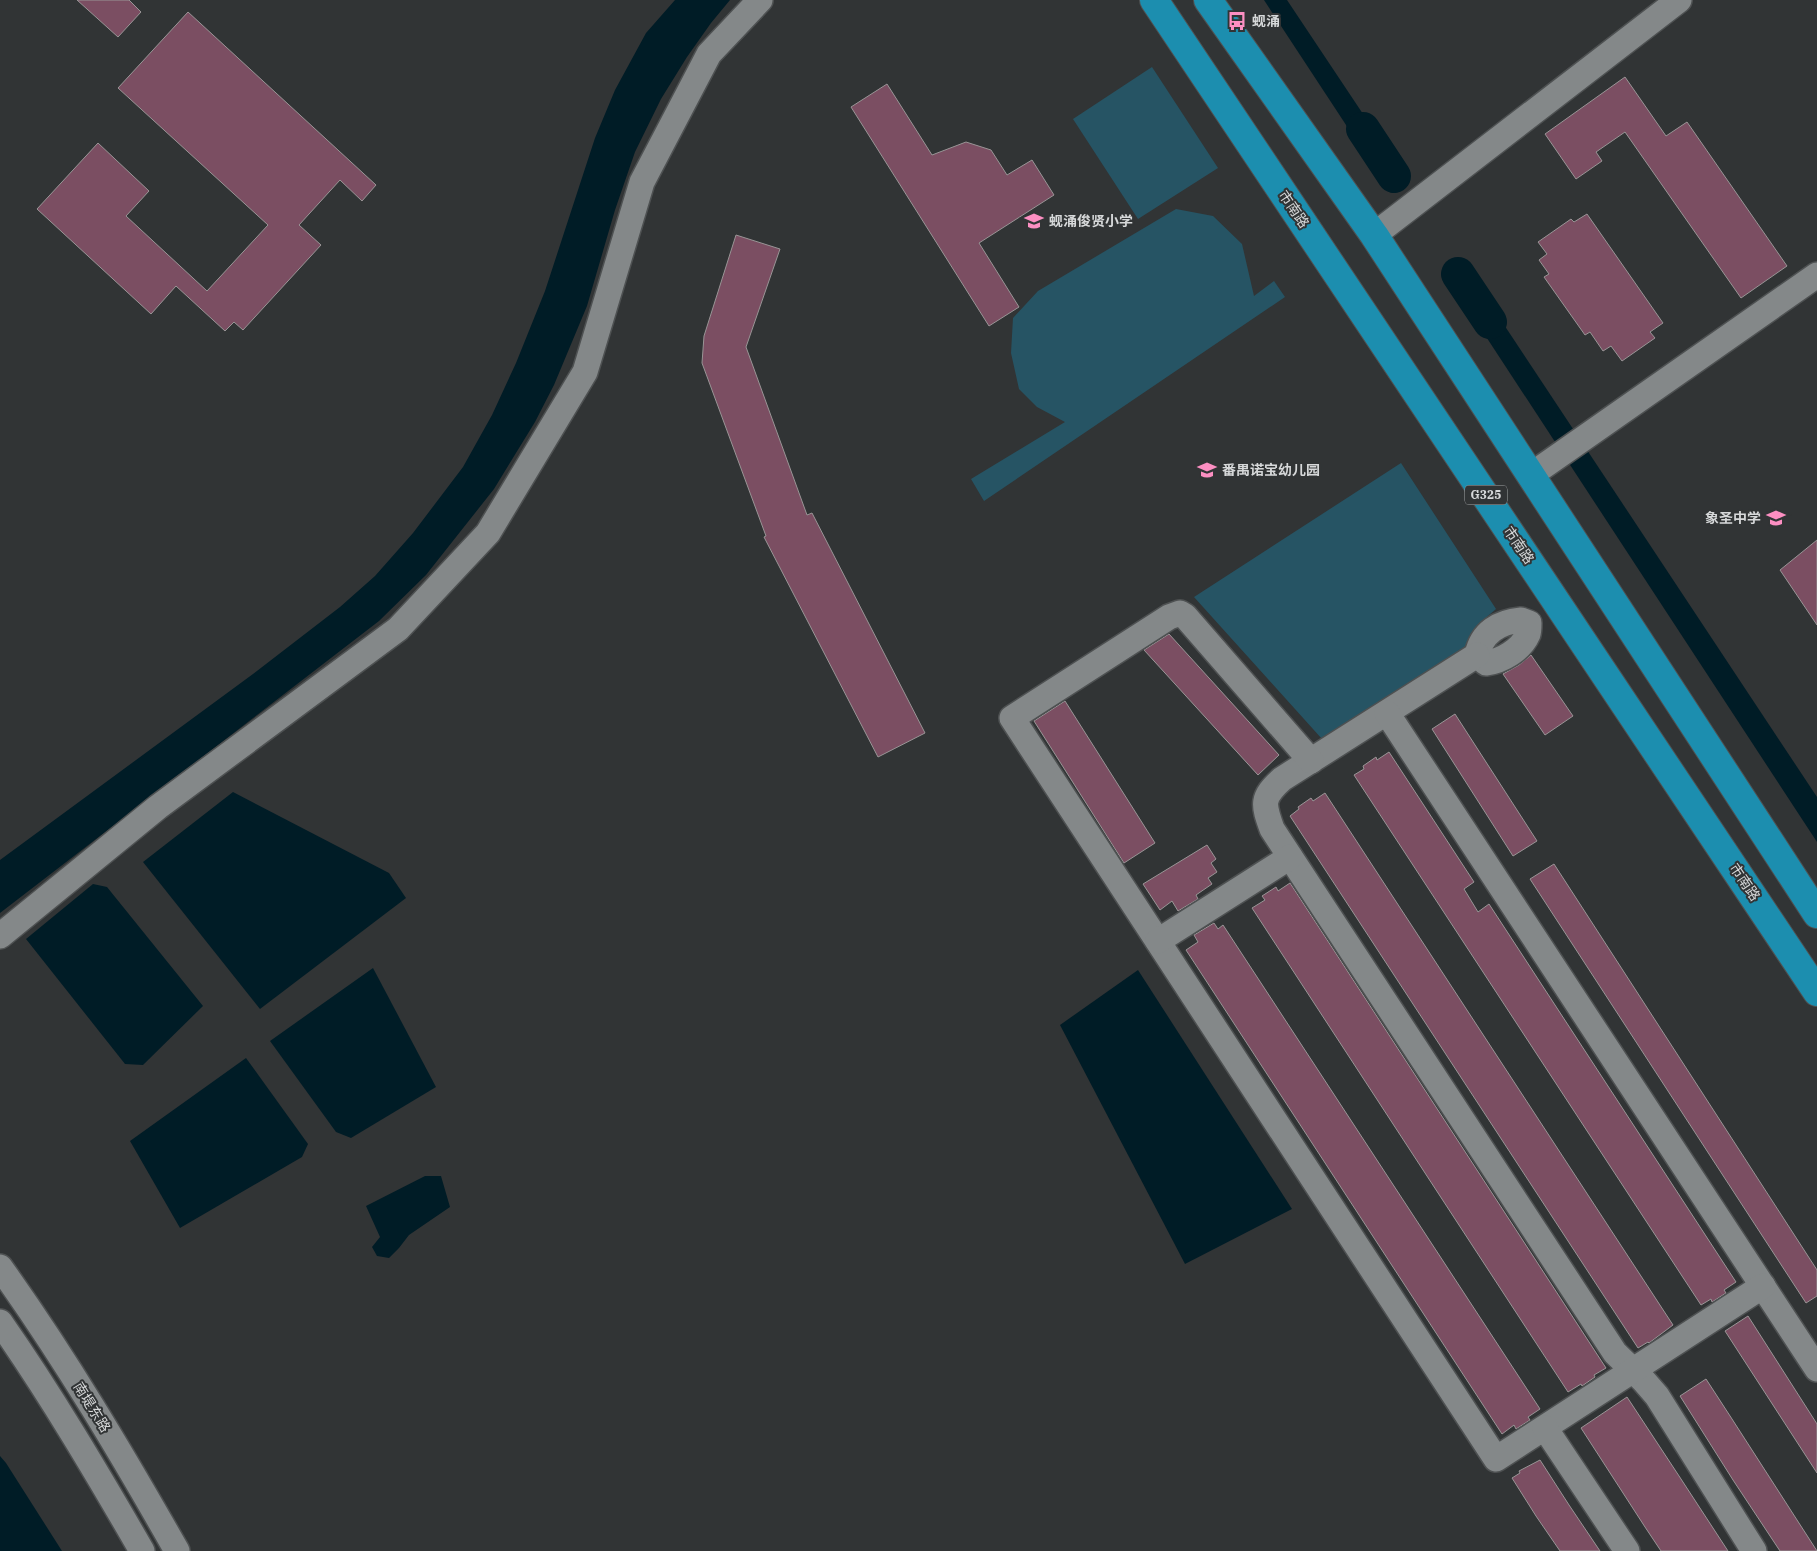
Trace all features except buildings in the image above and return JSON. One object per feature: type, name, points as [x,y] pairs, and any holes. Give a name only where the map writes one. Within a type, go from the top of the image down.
[{"type":"highway","name":"市南路","points":[[1154,0],[1817,992]]},
{"type":"highway","points":[[1208,0],[1374,235],[1817,914]]},
{"type":"street","points":[[0,936],[158,807],[398,629],[488,532],[585,372],[642,182],[709,54],[760,0]]},
{"type":"street","points":[[1374,235],[1679,0]]},
{"type":"street","points":[[1531,475],[1817,275]]},
{"type":"street","points":[[1558,603],[1529,623],[1521,620],[1502,623],[1483,638],[1477,655],[1282,779],[1272,788],[1265,801],[1266,813],[1272,829],[1290,857],[1615,1353],[1657,1396],[1754,1551]]},
{"type":"street","points":[[1311,761],[1185,616],[1180,613],[1169,617],[1012,718],[1496,1460],[1763,1286]]},
{"type":"street","points":[[1387,713],[1817,1369]]},
{"type":"street","points":[[1158,941],[1290,857]]},
{"type":"street","name":"南堤东路","points":[[0,1267],[33,1313],[85,1394],[134,1474],[177,1551]]},
{"type":"street","points":[[0,1322],[62,1417],[142,1551]]},
{"type":"street","points":[[1545,1428],[1627,1551]]},
{"type":"shaded area","points":[[675,0],[730,0],[687,57],[661,99],[635,152],[615,210],[587,306],[554,385],[535,422],[494,489],[426,575],[379,621],[0,913],[0,860],[253,674],[340,607],[375,576],[413,533],[463,467],[492,415],[516,363],[545,291],[595,138],[615,90],[646,33]]},
{"type":"shaded area","points":[[1264,0],[1287,0],[1391,156],[1389,168],[1373,166]]},
{"type":"shaded area","points":[[1152,67],[1218,168],[1138,219],[1073,119]]},
{"type":"shaded area","points":[[1176,209],[1213,216],[1242,244],[1254,296],[1274,281],[1285,297],[984,501],[971,479],[1065,422],[1037,407],[1019,389],[1011,353],[1013,318],[1038,291]]},
{"type":"shaded area","points":[[1464,283],[1479,287],[1817,797],[1817,842],[1464,303]]},
{"type":"shaded area","points":[[1401,463],[1496,609],[1473,631],[1467,643],[1467,649],[1322,739],[1194,597]]},
{"type":"shaded area","points":[[233,792],[389,873],[406,898],[260,1009],[143,862]]},
{"type":"shaded area","points":[[93,884],[107,887],[203,1006],[143,1065],[125,1064],[26,939]]},
{"type":"shaded area","points":[[373,968],[436,1087],[351,1138],[336,1132],[270,1041]]},
{"type":"shaded area","points":[[1138,970],[1292,1209],[1185,1264],[1060,1025]]},
{"type":"shaded area","points":[[246,1058],[308,1144],[302,1157],[180,1228],[130,1141]]},
{"type":"shaded area","points":[[425,1176],[441,1176],[450,1207],[409,1235],[389,1258],[377,1256],[372,1247],[380,1237],[366,1206]]},
{"type":"shaded area","points":[[0,1456],[6,1463],[62,1551],[0,1551]]},
{"type":"waterway","points":[[1363,129],[1394,176]]},
{"type":"waterway","points":[[1458,274],[1490,322]]},
{"type":"place","name":"蚬涌","points":[[1237,21]]},
{"type":"place","name":"蚬涌俊贤小学","points":[[1034,221]]},
{"type":"place","name":"番禺诺宝幼儿园","points":[[1207,470]]},
{"type":"place","name":"象圣中学","points":[[1776,518]]}]
